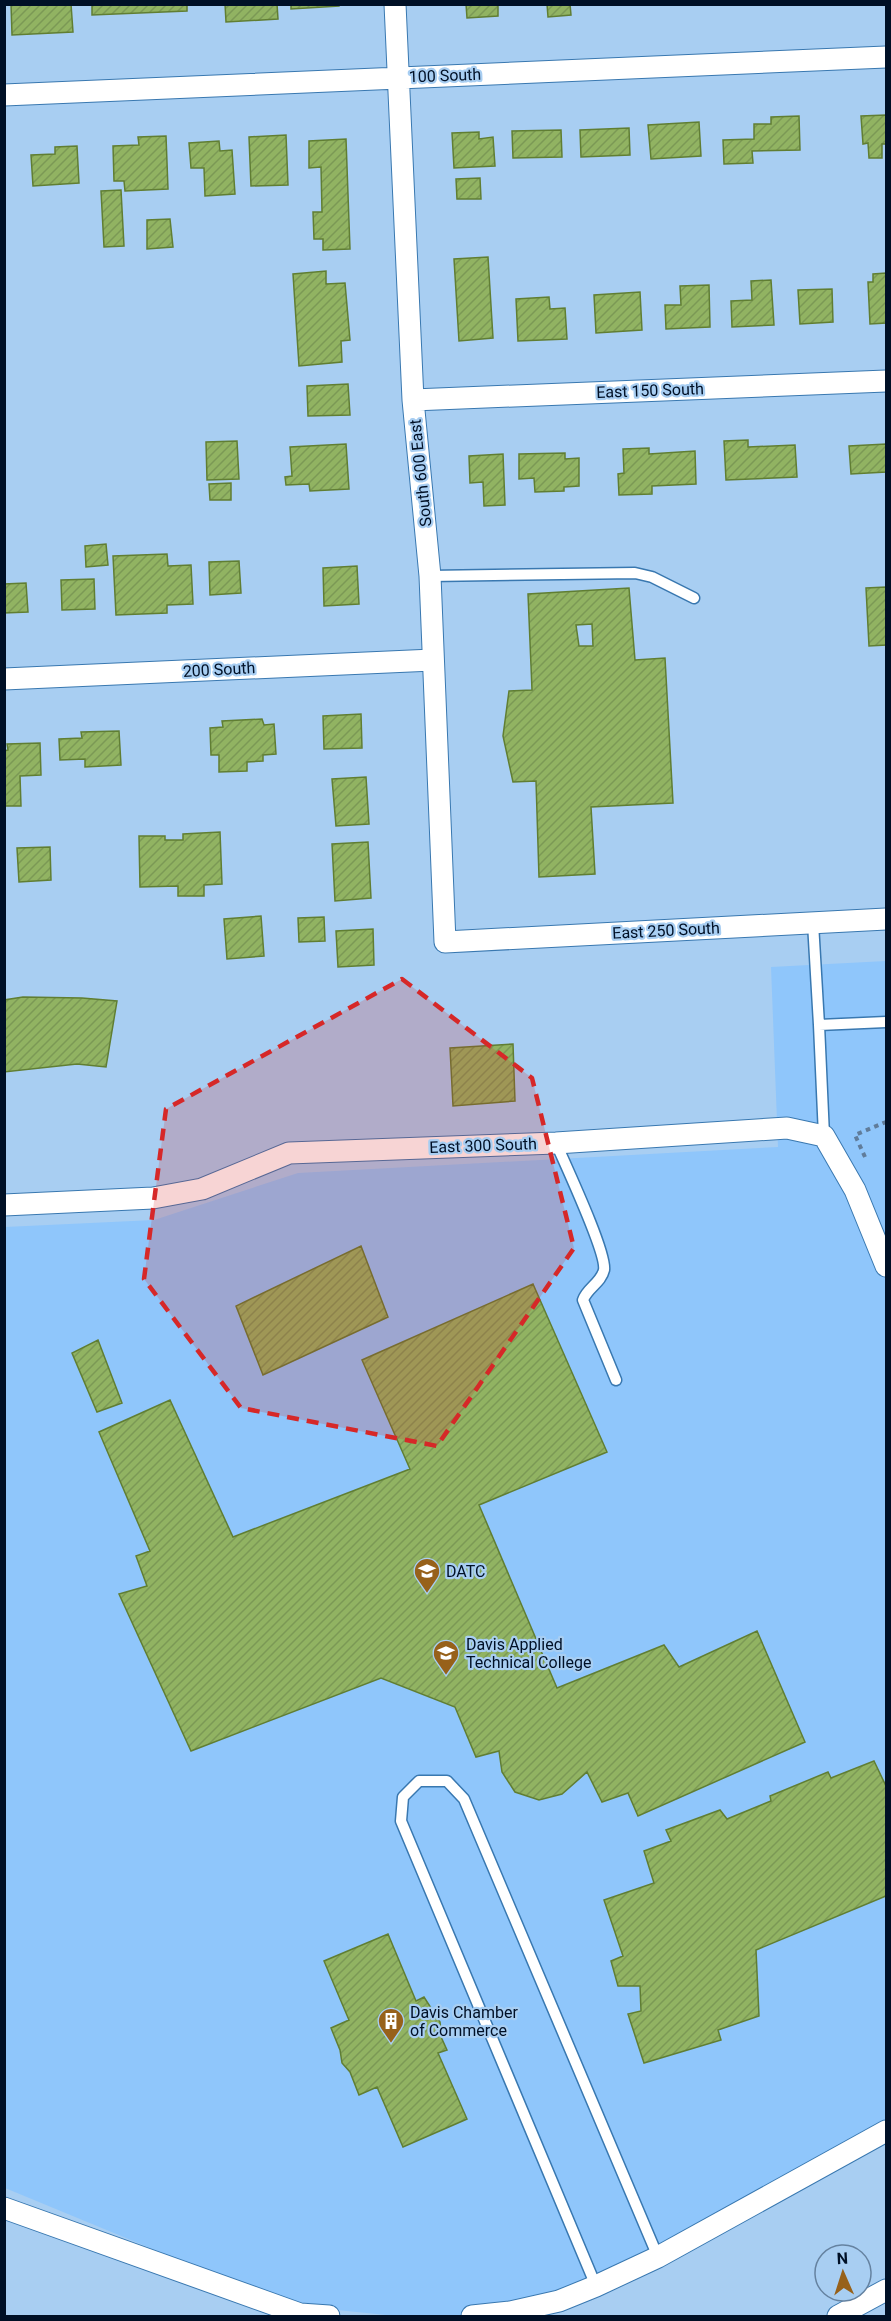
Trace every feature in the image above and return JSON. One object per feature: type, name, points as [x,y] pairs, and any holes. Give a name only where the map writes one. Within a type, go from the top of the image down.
[{"type":"street","name":"South 600 East","points":[[395,4],[413,400],[430,576],[445,942]]},
{"type":"street","name":"100 South","points":[[4,95],[886,57]]},
{"type":"street","name":"East 150 South","points":[[413,400],[886,381]]},
{"type":"street","name":"200 South","points":[[4,679],[433,660]]},
{"type":"street","name":"East 250 South","points":[[445,942],[886,919]]},
{"type":"street","name":"East 300 South","points":[[4,1205],[153,1198],[202,1189],[289,1153],[556,1143],[787,1128],[824,1136]]},
{"type":"street","points":[[824,1136],[855,1190],[886,1266]]},
{"type":"street","points":[[472,2316],[520,2310],[558,2301],[596,2286],[658,2257],[886,2131]]},
{"type":"street","points":[[4,2208],[300,2314],[329,2316]]},
{"type":"street","points":[[838,2316],[886,2290]]},
{"type":"lane","points":[[430,576],[635,573],[652,577],[694,598]]},
{"type":"lane","points":[[813,923],[824,1136]]},
{"type":"lane","points":[[819,1025],[886,1022]]},
{"type":"lane","points":[[556,1143],[601,1249],[604,1269],[597,1283],[585,1293],[583,1300],[616,1380]]},
{"type":"lane","points":[[596,2286],[400,1821],[403,1797],[419,1781],[447,1781],[464,1799],[658,2257]]},
{"type":"path","points":[[865,1157],[855,1135],[886,1122]]},
{"type":"highlighted area","points":[[402,979],[532,1078],[574,1248],[437,1446],[241,1408],[144,1279],[166,1109]]},
{"type":"shaded area","name":"Davis Applied Technical College","points":[[886,961],[886,2125],[616,2276],[510,2312],[449,2316],[396,2316],[288,2305],[5,2188],[5,1227],[154,1220],[298,1173],[778,1147],[771,967]]},
{"type":"building","points":[[11,4],[71,4],[73,32],[12,35]]},
{"type":"building","points":[[92,4],[187,4],[187,11],[92,15]]},
{"type":"building","points":[[225,4],[277,4],[278,19],[226,22]]},
{"type":"building","points":[[291,4],[339,4],[339,6],[291,9]]},
{"type":"building","points":[[466,4],[498,4],[498,16],[467,18]]},
{"type":"building","points":[[547,4],[570,4],[571,15],[548,17]]},
{"type":"building","points":[[886,115],[886,144],[882,144],[882,158],[869,158],[868,143],[863,144],[861,116]]},
{"type":"building","points":[[799,116],[800,150],[752,151],[753,163],[724,164],[723,140],[754,139],[754,124],[771,124],[771,117]]},
{"type":"building","points":[[699,122],[701,156],[651,159],[648,125]]},
{"type":"building","points":[[629,128],[630,155],[581,157],[580,130]]},
{"type":"building","points":[[561,130],[562,157],[513,158],[512,131]]},
{"type":"building","points":[[479,132],[479,139],[493,137],[495,166],[454,168],[452,133]]},
{"type":"building","points":[[286,135],[288,185],[251,186],[249,137]]},
{"type":"building","points":[[166,136],[168,189],[125,191],[124,181],[114,181],[113,146],[139,145],[138,137]]},
{"type":"building","points":[[346,139],[350,249],[323,250],[323,239],[314,239],[313,212],[322,212],[321,167],[309,168],[309,141]]},
{"type":"building","points":[[219,141],[220,151],[232,150],[235,194],[205,196],[204,168],[191,168],[189,143]]},
{"type":"building","points":[[77,146],[79,183],[33,186],[31,155],[55,154],[55,147]]},
{"type":"building","points":[[480,178],[481,199],[457,199],[456,179]]},
{"type":"building","points":[[121,190],[124,246],[104,247],[101,191]]},
{"type":"building","points":[[170,219],[173,247],[147,249],[147,220]]},
{"type":"building","points":[[488,257],[493,338],[459,341],[454,259]]},
{"type":"building","points":[[326,271],[326,284],[345,283],[350,340],[341,341],[342,362],[299,366],[293,274]]},
{"type":"building","points":[[886,273],[886,323],[870,324],[868,282],[873,282],[873,274]]},
{"type":"building","points":[[771,280],[774,325],[732,327],[731,301],[752,300],[751,281]]},
{"type":"building","points":[[709,285],[710,327],[666,329],[665,305],[681,305],[680,286]]},
{"type":"building","points":[[832,289],[833,322],[800,324],[798,290]]},
{"type":"building","points":[[640,292],[642,330],[596,333],[594,295]]},
{"type":"building","points":[[549,297],[550,309],[565,308],[567,339],[518,341],[516,299]]},
{"type":"building","points":[[348,384],[350,415],[308,416],[307,386]]},
{"type":"building","points":[[748,440],[748,447],[795,445],[797,477],[726,480],[724,441]]},
{"type":"building","points":[[237,441],[239,479],[207,480],[206,442]]},
{"type":"building","points":[[346,444],[349,489],[310,491],[309,484],[286,485],[285,477],[292,476],[290,447]]},
{"type":"building","points":[[886,444],[886,472],[851,474],[849,446]]},
{"type":"building","points":[[649,448],[649,454],[695,451],[696,484],[652,486],[652,494],[619,495],[618,474],[624,473],[623,449]]},
{"type":"building","points":[[565,453],[565,459],[579,458],[579,486],[564,487],[564,491],[535,492],[534,478],[519,479],[519,454]]},
{"type":"building","points":[[503,454],[505,505],[484,506],[483,482],[470,483],[469,456]]},
{"type":"building","points":[[231,483],[231,500],[210,500],[209,484]]},
{"type":"building","points":[[106,544],[108,565],[86,567],[85,546]]},
{"type":"building","points":[[167,554],[168,566],[191,565],[193,604],[167,605],[167,613],[116,615],[113,556]]},
{"type":"building","points":[[239,561],[241,593],[210,595],[209,562]]},
{"type":"building","points":[[357,566],[359,604],[324,606],[323,568]]},
{"type":"building","points":[[94,579],[95,609],[62,610],[61,580]]},
{"type":"building","points":[[26,583],[28,612],[4,613],[4,584]]},
{"type":"building","points":[[886,587],[886,645],[869,646],[866,588]]},
{"type":"building","points":[[629,588],[635,660],[665,658],[673,803],[591,807],[595,874],[539,877],[536,781],[513,782],[503,736],[509,691],[532,690],[528,594]],"holes":[[[592,624],[593,646],[579,646],[576,625]]]},
{"type":"building","points":[[361,714],[362,748],[324,749],[323,716]]},
{"type":"building","points":[[262,719],[264,725],[274,724],[276,754],[263,755],[263,761],[247,762],[247,771],[219,772],[219,755],[211,755],[210,728],[223,727],[222,721]]},
{"type":"building","points":[[119,731],[121,765],[85,767],[85,759],[60,760],[59,739],[82,738],[81,732]]},
{"type":"building","points":[[40,743],[41,775],[20,776],[21,806],[4,806],[4,751],[8,750],[7,744]]},
{"type":"building","points":[[366,777],[369,824],[336,826],[332,779]]},
{"type":"building","points":[[220,832],[222,884],[204,885],[204,896],[178,896],[178,886],[140,887],[139,836],[165,836],[165,840],[183,840],[183,834]]},
{"type":"building","points":[[368,842],[371,898],[335,901],[332,844]]},
{"type":"building","points":[[50,847],[51,880],[19,882],[17,848]]},
{"type":"building","points":[[261,916],[264,956],[227,959],[224,919]]},
{"type":"building","points":[[324,917],[325,941],[299,942],[298,918]]},
{"type":"building","points":[[373,929],[374,965],[338,967],[336,931]]},
{"type":"building","points":[[23,997],[117,1001],[106,1067],[77,1064],[4,1072],[4,1000]]},
{"type":"building","points":[[513,1044],[515,1101],[453,1106],[450,1048]]},
{"type":"building","points":[[361,1246],[388,1317],[263,1375],[236,1306]]},
{"type":"building","points":[[533,1284],[607,1452],[479,1505],[557,1688],[664,1645],[679,1667],[757,1631],[805,1742],[638,1816],[628,1793],[602,1802],[587,1772],[562,1794],[539,1800],[515,1792],[502,1772],[499,1751],[476,1757],[455,1707],[381,1678],[191,1751],[119,1594],[147,1586],[136,1556],[150,1551],[99,1432],[170,1400],[233,1537],[410,1469],[362,1360]]},
{"type":"building","points":[[98,1340],[122,1403],[97,1412],[72,1353]]},
{"type":"building","points":[[874,1761],[886,1786],[886,1896],[756,1950],[759,2016],[718,2030],[721,2040],[644,2063],[628,2014],[641,2011],[640,1986],[618,1986],[611,1961],[623,1956],[604,1900],[654,1883],[644,1851],[671,1841],[666,1830],[720,1810],[727,1819],[771,1801],[770,1796],[828,1772],[831,1778]]},
{"type":"building","name":"Davis Chamber of Commerce","points":[[388,1934],[416,2001],[424,1997],[440,2022],[442,2039],[447,2050],[438,2053],[467,2119],[403,2147],[377,2087],[359,2095],[350,2072],[342,2063],[340,2050],[331,2028],[349,2020],[324,1961]]},
{"type":"place","name":"DATC","points":[[427,1594]]},
{"type":"place","name":"Davis Applied Technical College","points":[[446,1676]]},
{"type":"place","name":"Davis Chamber of Commerce","points":[[391,2044]]}]
